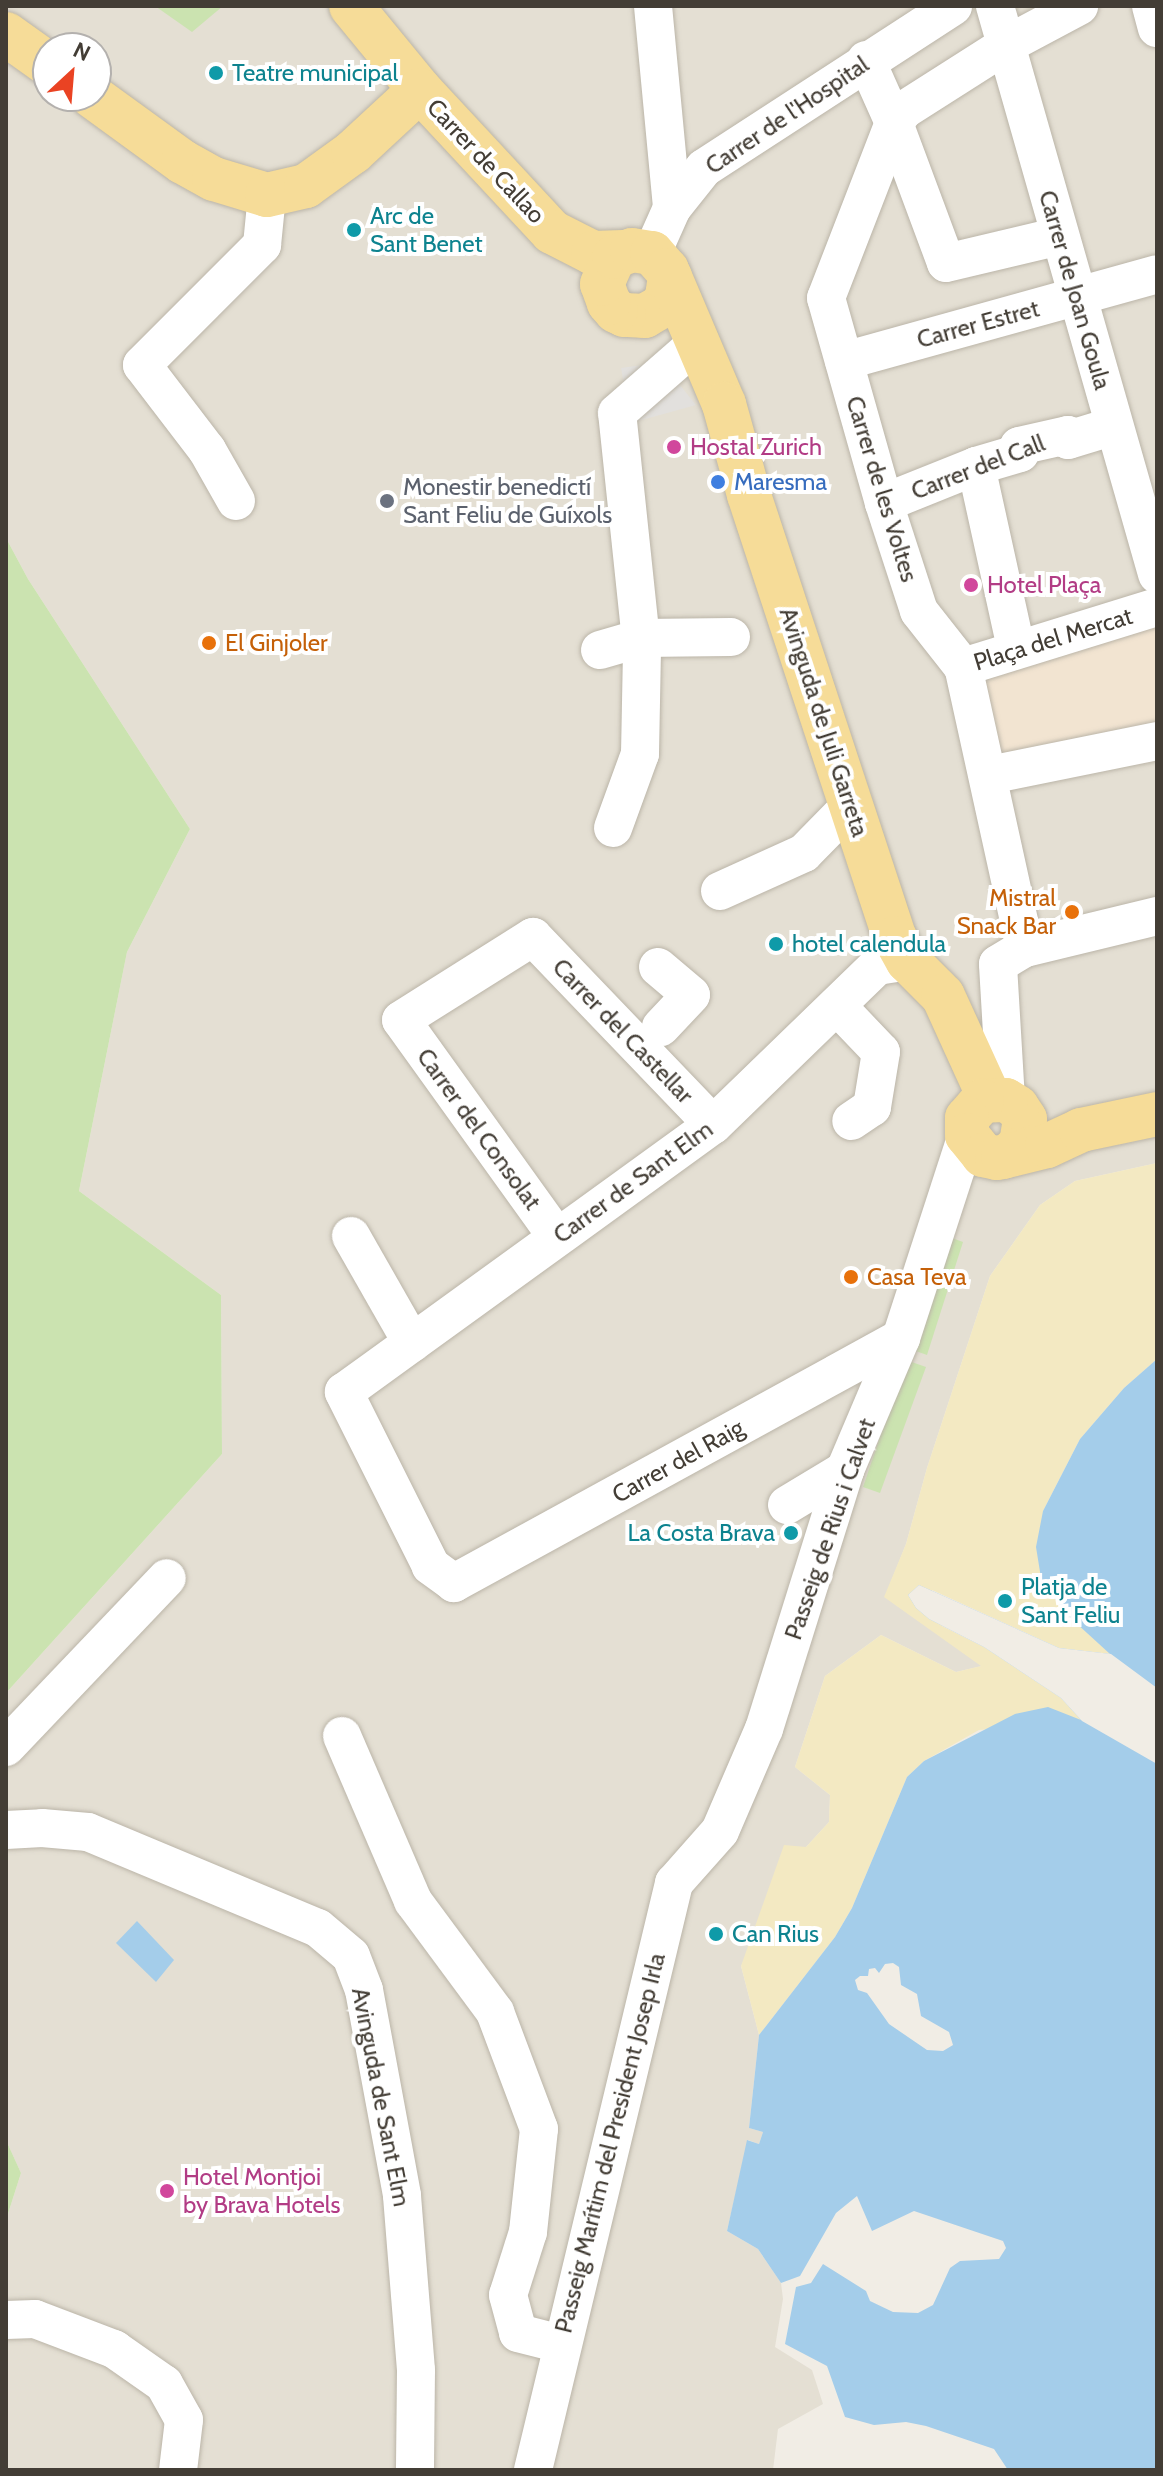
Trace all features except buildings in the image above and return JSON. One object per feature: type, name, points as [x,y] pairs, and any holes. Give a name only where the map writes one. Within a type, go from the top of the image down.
[{"type":"main road","name":"Carrer de Callao","points":[[351,6],[420,90],[562,239],[637,267]]},
{"type":"main road","points":[[6,34],[32,53]]},
{"type":"main road","points":[[112,111],[183,162],[214,179],[267,195],[306,186],[353,152],[420,90]]},
{"type":"main road","points":[[637,267],[609,303],[624,315],[664,329],[699,360]]},
{"type":"main road","name":"Avinguda de Juli Garreta","points":[[637,267],[699,360],[724,404],[749,495],[895,938],[908,961],[943,996],[973,1056],[994,1127]]},
{"type":"main road","points":[[994,1127],[1081,1130],[1157,1114]]},
{"type":"street","points":[[653,6],[672,208]]},
{"type":"street","name":"Carrer de l'Hospital","points":[[637,267],[672,208],[704,168],[953,6]]},
{"type":"street","name":"Carrer de Joan Goula","points":[[995,6],[1157,574]]},
{"type":"street","points":[[894,123],[904,110],[1006,45],[1079,6]]},
{"type":"street","points":[[1151,6],[1157,28]]},
{"type":"street","points":[[866,60],[894,123],[946,263],[1060,236]]},
{"type":"street","name":"Carrer de les Voltes","points":[[894,123],[826,298],[884,503],[919,611],[963,667]]},
{"type":"street","points":[[236,501],[207,450],[142,365],[262,245],[267,195]]},
{"type":"street","name":"Carrer Estret","points":[[844,361],[1157,274]]},
{"type":"street","points":[[613,828],[640,754],[641,638],[617,413],[699,360]]},
{"type":"street","name":"Carrer del Call","points":[[884,503],[976,466],[1020,453],[1019,446],[1068,435],[1068,440],[1114,426]]},
{"type":"street","points":[[976,466],[1016,648]]},
{"type":"street","name":"Plaça del Mercat","points":[[1025,948],[963,667],[1016,648],[1157,607]]},
{"type":"street","points":[[600,650],[641,638],[731,637]]},
{"type":"street","points":[[989,775],[1157,741]]},
{"type":"street","points":[[720,891],[804,853],[852,804]]},
{"type":"street","points":[[1025,948],[1157,916]]},
{"type":"street","name":"Carrer del Castellar","points":[[401,1020],[533,937],[713,1125]]},
{"type":"street","name":"Passeig de Rius i Calvet","points":[[720,1831],[764,1729],[845,1470],[901,1338],[930,1243],[955,1180],[994,1127],[998,964],[1025,948]]},
{"type":"street","name":"Carrer de Sant Elm","points":[[344,1392],[713,1125],[877,966],[908,961]]},
{"type":"street","points":[[658,967],[691,995],[661,1027]]},
{"type":"street","points":[[838,1007],[881,1052],[872,1107],[851,1121]]},
{"type":"street","name":"Carrer del Consolat","points":[[401,1020],[557,1237]]},
{"type":"street","points":[[351,1236],[412,1343]]},
{"type":"street","name":"Carrer del Raig","points":[[344,1392],[431,1566],[454,1583],[901,1338]]},
{"type":"street","points":[[787,1505],[845,1470]]},
{"type":"street","points":[[6,1747],[167,1578]]},
{"type":"street","points":[[342,1736],[413,1901],[495,2012],[539,2129],[528,2232],[508,2295],[518,2333],[561,2344]]},
{"type":"street","name":"Avinguda de Sant Elm","points":[[6,1830],[42,1828],[88,1832],[318,1928],[351,1956],[364,1990],[402,2196],[416,2370],[415,2470]]},
{"type":"street","name":"Passeig Marítim del President Josep Irla","points":[[533,2470],[674,1883],[720,1831]]},
{"type":"street","points":[[6,2320],[35,2319],[114,2349],[164,2384],[184,2420],[178,2470]]},
{"type":"shaded area","points":[[6,6],[1157,6],[1157,1163],[1075,1181],[1040,1205],[990,1276],[927,1468],[906,1544],[885,1597],[982,1666],[956,1672],[881,1635],[825,1676],[795,1767],[830,1795],[829,1822],[806,1847],[741,1966],[759,2035],[749,2128],[763,2132],[759,2144],[748,2140],[727,2231],[758,2249],[781,2283],[783,2299],[775,2347],[812,2370],[823,2404],[778,2429],[773,2470],[6,2470],[6,2220],[21,2173],[6,2140],[6,1693],[222,1454],[221,1295],[79,1191],[127,952],[190,829],[28,579],[6,538]]},
{"type":"shaded area","points":[[642,365],[668,370],[696,405],[631,423],[621,368]]},
{"type":"shaded area","points":[[1157,615],[1157,730],[1002,763],[979,668]]},
{"type":"green space","points":[[155,6],[223,6],[192,32]]},
{"type":"green space","points":[[6,538],[28,579],[190,829],[127,952],[79,1191],[221,1295],[222,1454],[6,1693]]},
{"type":"green space","points":[[944,1235],[963,1242],[927,1355],[910,1349]]},
{"type":"green space","points":[[906,1360],[926,1367],[880,1493],[863,1487]]},
{"type":"green space","points":[[6,2140],[21,2173],[6,2220]]},
{"type":"sand","name":"Platja de Sant Feliu","points":[[1157,1163],[1157,1359],[1124,1388],[1080,1439],[1043,1511],[1041,1578],[1064,1612],[1111,1654],[1059,1648],[932,1590],[942,1626],[984,1647],[1061,1698],[1082,1721],[979,1730],[924,1761],[907,1777],[852,1908],[835,1937],[759,2035],[741,1966],[784,1845],[806,1847],[829,1822],[830,1795],[795,1767],[825,1676],[881,1635],[956,1672],[981,1666],[884,1597],[906,1544],[927,1468],[990,1276],[1040,1205],[1075,1181]]},
{"type":"water","points":[[1157,1359],[1157,2470],[1008,2470],[994,2449],[926,2426],[906,2422],[874,2425],[845,2417],[827,2366],[785,2344],[796,2287],[811,2283],[823,2264],[866,2291],[870,2301],[893,2312],[918,2313],[933,2305],[950,2268],[960,2261],[999,2259],[1006,2248],[1003,2241],[914,2211],[872,2231],[857,2196],[836,2213],[800,2276],[781,2283],[758,2249],[727,2231],[747,2140],[759,2144],[763,2132],[749,2128],[759,2035],[835,1937],[852,1908],[907,1777],[924,1761],[1015,1714],[1048,1707],[1081,1720],[1061,1698],[984,1647],[929,1619],[916,1608],[908,1595],[919,1585],[1059,1648],[1110,1654],[1064,1612],[1041,1578],[1036,1547],[1043,1511],[1080,1439],[1124,1388]],"holes":[[[893,1963],[899,1967],[901,1985],[917,1994],[921,2016],[949,2032],[953,2045],[943,2051],[927,2050],[889,2024],[867,1993],[858,1990],[855,1980],[868,1976],[869,1969],[875,1968],[879,1973],[885,1964]]]},
{"type":"water","points":[[137,1921],[174,1960],[156,1982],[116,1943]]},
{"type":"pier","points":[[919,1585],[1059,1648],[1111,1654],[1157,1688],[1157,1764],[1082,1721],[1061,1698],[984,1647],[929,1619],[916,1608],[908,1595]]},
{"type":"place","name":"Teatre municipal","points":[[216,73]]},
{"type":"place","name":"Arc de Sant Benet","points":[[354,230]]},
{"type":"place","name":"Hostal Zurich","points":[[674,447]]},
{"type":"place","name":"Maresma","points":[[718,482]]},
{"type":"place","name":"Monestir benedictí Sant Feliu de Guíxols","points":[[387,501]]},
{"type":"place","name":"Hotel Plaça","points":[[971,585]]},
{"type":"place","name":"El Ginjoler","points":[[209,643]]},
{"type":"place","name":"Mistral Snack Bar","points":[[1072,912]]},
{"type":"place","name":"hotel calendula","points":[[776,944]]},
{"type":"place","name":"Casa Teva","points":[[851,1277]]},
{"type":"place","name":"La Costa Brava","points":[[791,1533]]},
{"type":"place","name":"Platja de Sant Feliu","points":[[1005,1601]]},
{"type":"place","name":"Can Rius","points":[[716,1934]]},
{"type":"place","name":"Hotel Montjoi by Brava Hotels","points":[[167,2191]]}]
